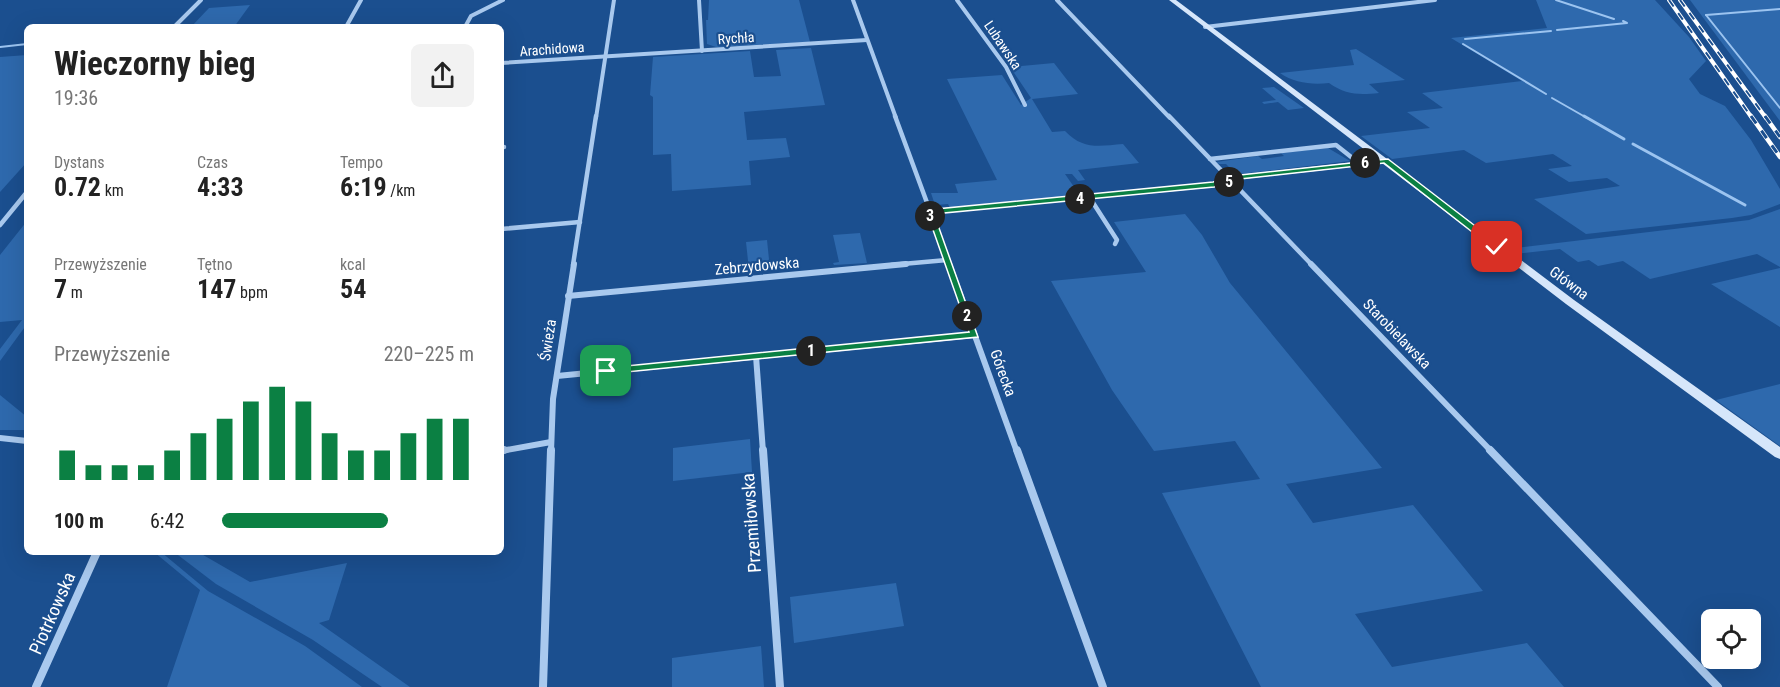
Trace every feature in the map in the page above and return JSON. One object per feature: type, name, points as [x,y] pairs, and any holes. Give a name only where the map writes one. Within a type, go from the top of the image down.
[{"type":"street","points":[[177,24],[201,0]]},
{"type":"street","points":[[348,24],[361,0]]},
{"type":"street","points":[[467,24],[471,16],[503,0]]},
{"type":"street","name":"Świeża","points":[[543,687],[551,442],[557,376],[614,0]]},
{"type":"street","points":[[699,0],[702,51]]},
{"type":"street","name":"Górecka","points":[[853,0],[1103,687]]},
{"type":"street","name":"Lubawska","points":[[957,0],[1006,67],[1025,105]]},
{"type":"street","name":"Starobielawska","points":[[1058,0],[1718,687]]},
{"type":"street","name":"Główna","points":[[1172,0],[1205,27],[1386,160],[1570,302],[1780,454]]},
{"type":"street","points":[[1205,27],[1435,0]]},
{"type":"street","name":"Rychła","points":[[605,57],[867,40]]},
{"type":"street","name":"Arachidowa","points":[[504,63],[605,57]]},
{"type":"street","points":[[1210,159],[1336,146],[1360,164]]},
{"type":"street","points":[[929,212],[1090,198],[1232,182],[1240,177],[1386,160]]},
{"type":"street","points":[[0,225],[24,196]]},
{"type":"street","points":[[1090,198],[1117,240],[1115,244]]},
{"type":"street","points":[[504,229],[580,222]]},
{"type":"street","name":"Zebrzydowska","points":[[568,296],[947,260]]},
{"type":"street","points":[[557,376],[974,335]]},
{"type":"street","name":"Przemiłowska","points":[[756,356],[780,687]]},
{"type":"street","points":[[0,438],[24,441]]},
{"type":"street","points":[[504,450],[551,442]]},
{"type":"street","name":"Piotrkowska","points":[[36,687],[97,555]]},
{"type":"shaded area","points":[[709,0],[799,0],[810,42],[716,47],[707,44],[706,20],[708,20]]},
{"type":"shaded area","points":[[1536,0],[1655,0],[1689,37],[1706,61],[1689,79],[1700,94],[1725,106],[1751,140],[1780,189],[1780,204],[1751,215],[1732,218],[1586,234],[1534,199],[1620,186],[1607,178],[1569,182],[1548,169],[1572,166],[1553,154],[1486,163],[1464,150],[1392,159],[1361,136],[1430,128],[1407,112],[1443,108],[1422,93],[1522,81],[1451,38],[1547,28]]},
{"type":"shaded area","points":[[1690,0],[1780,0],[1780,121]]},
{"type":"shaded area","points":[[250,5],[236,24],[194,24],[209,8]]},
{"type":"shaded area","points":[[811,48],[825,105],[744,112],[747,140],[786,138],[790,157],[749,161],[751,185],[672,191],[671,154],[653,155],[653,97],[650,95],[653,57],[750,51],[754,77],[781,76],[776,50]]},
{"type":"shaded area","points":[[1356,49],[1405,80],[1369,84],[1379,93],[1359,94],[1341,90],[1329,83],[1316,84],[1297,81],[1280,73],[1354,65],[1350,50]]},
{"type":"shaded area","points":[[24,55],[24,165],[0,192],[0,57]]},
{"type":"shaded area","points":[[1054,63],[1078,94],[1032,99],[1052,132],[1065,131],[1085,144],[1123,144],[1139,163],[1078,170],[1085,180],[1078,181],[1072,174],[1065,174],[1081,197],[950,208],[948,204],[935,205],[931,193],[958,193],[955,184],[997,180],[947,79],[1002,75],[1021,105],[1031,98],[1010,67]]},
{"type":"shaded area","points":[[1274,87],[1304,108],[1288,110],[1278,102],[1264,104],[1262,102],[1276,100],[1262,88]]},
{"type":"shaded area","points":[[1328,148],[1350,161],[1231,175],[1225,171],[1232,170],[1226,164],[1216,162],[1258,156],[1262,159],[1284,156],[1281,153]]},
{"type":"shaded area","points":[[1780,209],[1780,267],[1757,254],[1650,279],[1623,261],[1598,266],[1589,260],[1578,262],[1560,249],[1515,254],[1508,249],[1749,220]]},
{"type":"shaded area","points":[[1185,214],[1202,235],[1230,283],[1382,468],[1286,484],[1313,523],[1413,505],[1483,591],[1355,614],[1392,667],[1527,643],[1564,687],[1261,687],[1162,493],[1260,479],[1235,441],[1154,451],[1112,390],[1051,281],[1146,272],[1114,222]]},
{"type":"shaded area","points":[[24,225],[24,328],[0,361],[0,349],[22,320],[0,322],[0,255]]},
{"type":"shaded area","points":[[860,233],[867,263],[834,265],[833,263],[839,262],[833,235]]},
{"type":"shaded area","points":[[767,240],[770,269],[749,270],[746,242]]},
{"type":"shaded area","points":[[1780,268],[1780,327],[1711,284]]},
{"type":"shaded area","points":[[1780,384],[1780,446],[1716,400]]},
{"type":"shaded area","points":[[0,395],[24,415],[24,430],[0,430]]},
{"type":"shaded area","points":[[750,439],[752,472],[673,481],[673,448]]},
{"type":"shaded area","points":[[158,555],[165,555],[208,591],[305,646],[362,687],[167,687],[200,590]]},
{"type":"shaded area","points":[[178,555],[203,555],[250,582],[347,563],[329,620],[319,623],[410,687],[382,687],[313,640],[216,584]]},
{"type":"shaded area","points":[[896,583],[904,626],[794,643],[790,597]]},
{"type":"shaded area","points":[[761,646],[764,687],[672,687],[672,658]]},
{"type":"waterway","points":[[1556,0],[1614,19]]},
{"type":"waterway","points":[[1780,9],[1706,15],[1780,108]]},
{"type":"waterway","points":[[1557,30],[1627,23],[1623,21]]},
{"type":"waterway","points":[[1465,39],[1551,31]]},
{"type":"waterway","points":[[0,47],[24,44]]},
{"type":"waterway","points":[[1463,44],[1546,94]]},
{"type":"waterway","points":[[1552,98],[1587,118]]},
{"type":"waterway","points":[[1584,116],[1624,139]]},
{"type":"waterway","points":[[1633,144],[1745,205]]},
{"type":"railway","points":[[1669,0],[1752,118]]},
{"type":"railway","points":[[1680,0],[1766,118]]},
{"type":"railway","points":[[1751,116],[1780,157]]},
{"type":"railway","points":[[1765,116],[1780,137]]},
{"type":"route","points":[[606,371],[974,335],[929,212],[1214,185],[1232,182],[1240,177],[1386,160],[1497,247]]}]
